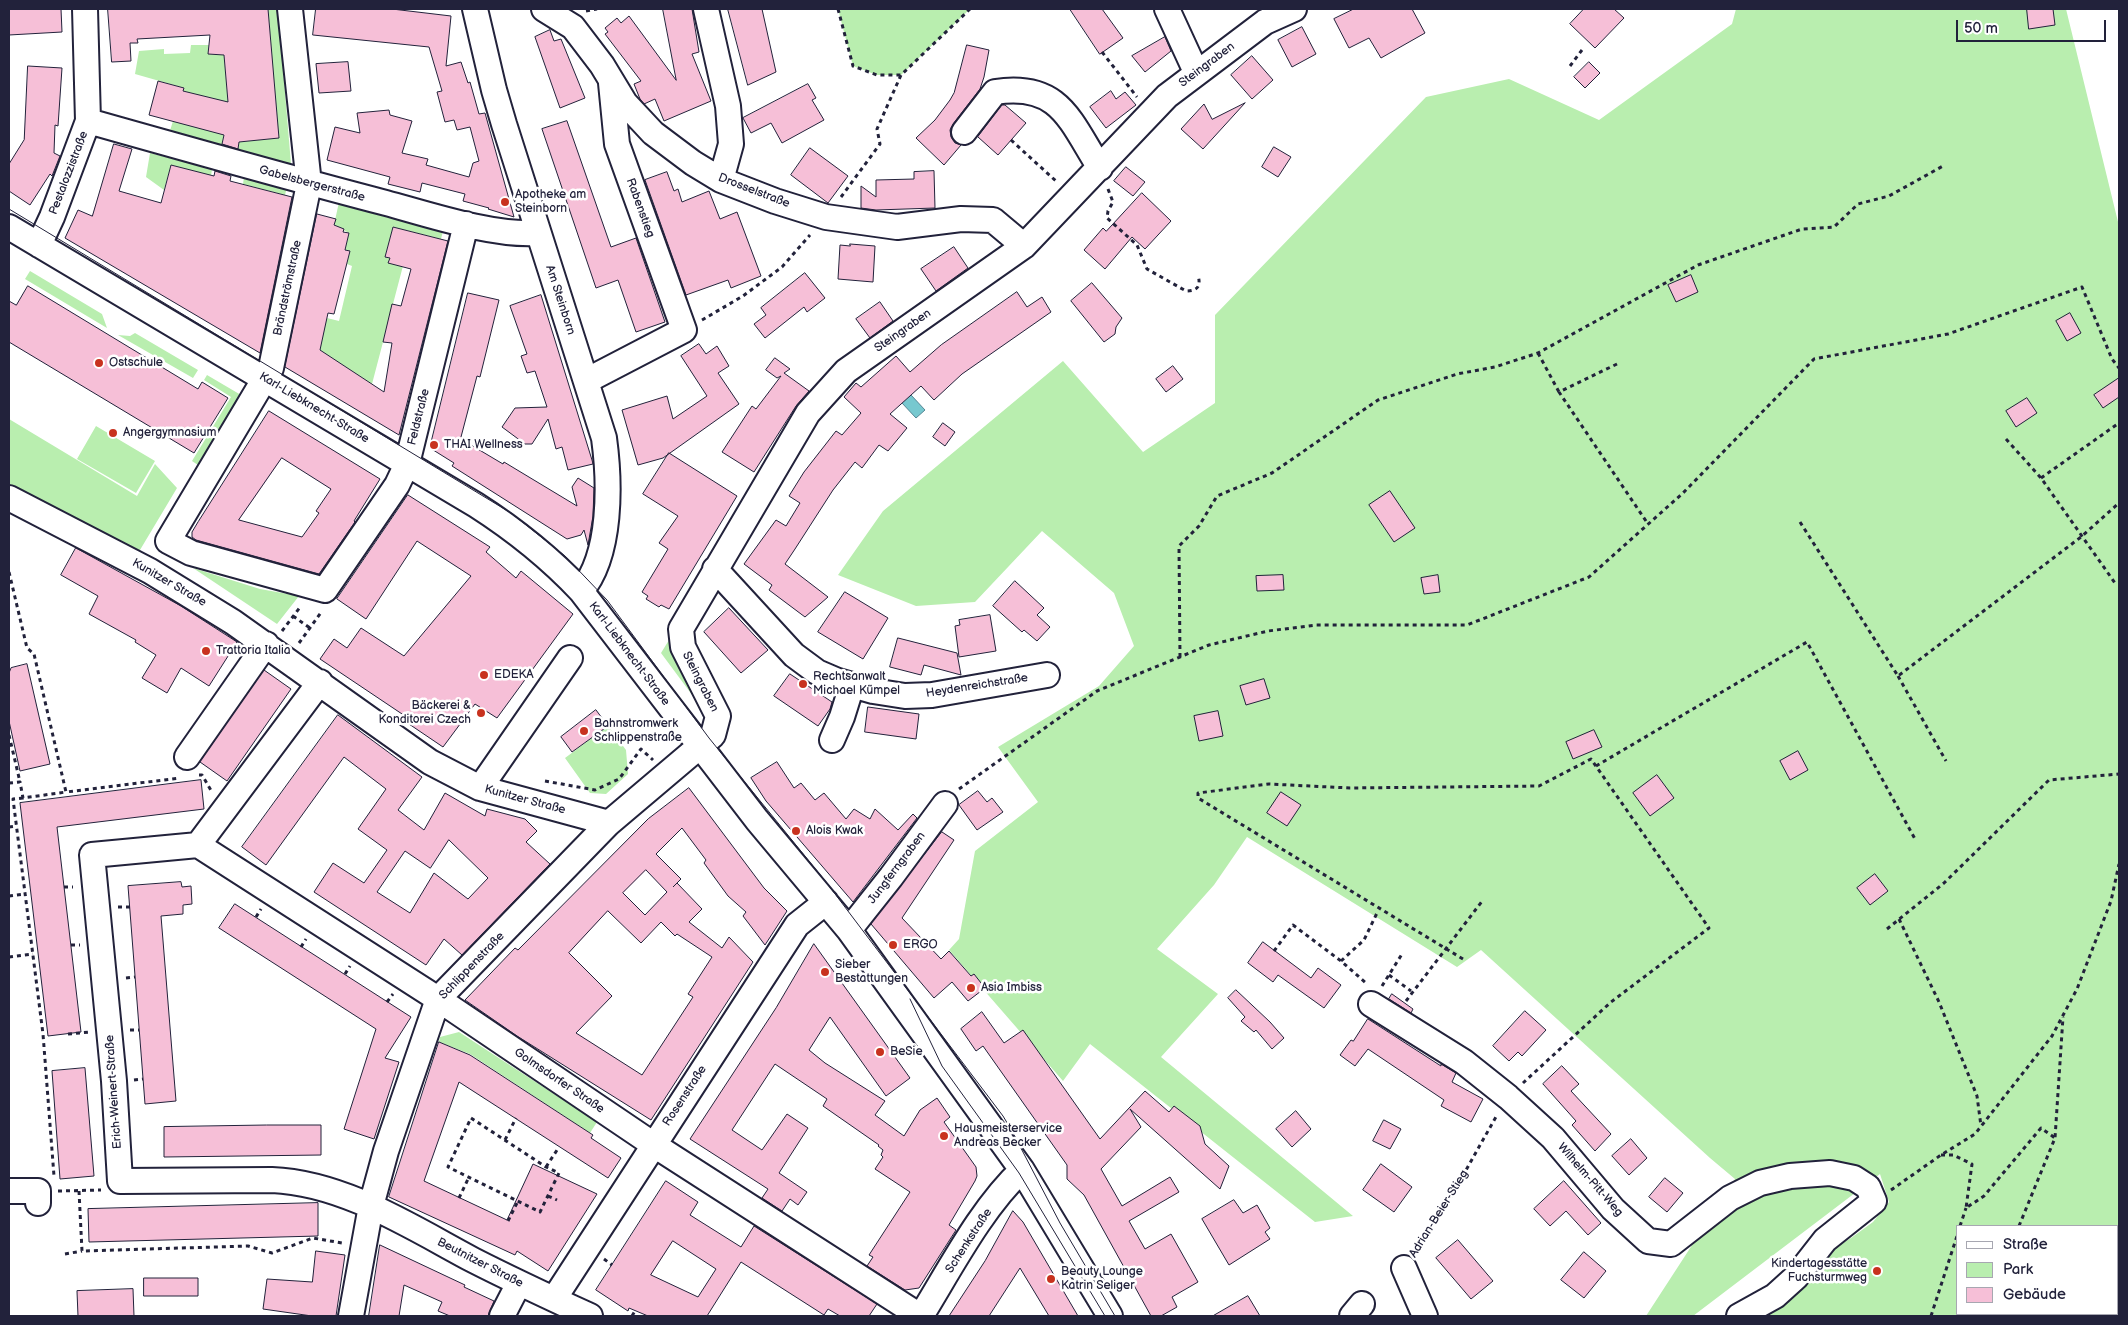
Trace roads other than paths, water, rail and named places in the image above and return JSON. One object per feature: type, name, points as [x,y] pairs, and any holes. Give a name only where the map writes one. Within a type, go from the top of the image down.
[{"type":"street","name":"Pestalozzistraße","points":[[38,245],[52,216],[88,121],[85,9]]},
{"type":"street","name":"Brändströmstraße","points":[[290,9],[309,184],[271,368],[168,541],[191,553],[324,590]]},
{"type":"street","name":"Am Steinborn","points":[[475,9],[494,90],[604,438],[608,490],[606,516],[597,560],[590,580],[581,591]]},
{"type":"street","name":"Drosselstraße","points":[[544,9],[573,27],[602,65],[625,103],[653,133],[693,163],[721,180],[826,217],[897,227],[961,219],[993,220],[1024,246]]},
{"type":"street","points":[[706,9],[728,106],[731,144],[721,180]]},
{"type":"street","points":[[1167,9],[1196,72]]},
{"type":"street","name":"Steingraben","points":[[700,746],[713,735],[718,716],[683,647],[680,629],[808,414],[846,371],[1024,246],[1167,96],[1196,72],[1265,22],[1294,9]]},
{"type":"street","name":"Rabenstieg","points":[[586,381],[684,330],[617,144],[611,82]]},
{"type":"street","points":[[964,132],[995,92],[1013,89],[1036,92],[1064,109],[1100,168]]},
{"type":"street","name":"Gabelsbergerstraße","points":[[88,121],[309,184],[466,224],[524,234],[538,233]]},
{"type":"street","name":"Feldstraße","points":[[324,590],[397,485],[407,464],[466,224]]},
{"type":"street","name":"Karl-Liebknecht-Straße","points":[[9,227],[499,519],[548,558],[581,591],[757,820],[849,930],[1022,1170],[1110,1316]]},
{"type":"street","name":"Kunitzer Straße","points":[[9,498],[150,571],[234,622],[275,637],[320,682],[430,762],[480,788],[610,823]]},
{"type":"street","name":"Heydenreichstraße","points":[[715,569],[794,655],[817,672],[852,685],[906,696],[932,695],[1047,675]]},
{"type":"street","points":[[187,770],[275,637]]},
{"type":"street","points":[[480,788],[570,658]]},
{"type":"street","points":[[198,845],[320,682]]},
{"type":"street","points":[[832,740],[842,717],[852,685]]},
{"type":"street","name":"Schlippenstraße","points":[[351,1316],[371,1206],[386,1151],[438,999],[610,823],[700,746]]},
{"type":"street","name":"Jungferngraben","points":[[849,930],[945,804]]},
{"type":"street","name":"Golmsdorfer Straße","points":[[198,845],[438,999],[654,1145],[920,1316]]},
{"type":"street","name":"Erich-Weinert-Straße","points":[[198,845],[92,855],[114,1082],[120,1181],[231,1179],[288,1181],[322,1189],[371,1206]]},
{"type":"street","name":"Rosenstraße","points":[[554,1299],[797,925],[826,902]]},
{"type":"street","name":"Wilhelm-Pitt-Weg","points":[[1375,998],[1508,1096],[1553,1138],[1613,1209],[1648,1241],[1671,1244],[1730,1198],[1760,1183],[1790,1176],[1830,1173],[1854,1178],[1868,1188],[1874,1201],[1825,1240],[1796,1277],[1775,1296],[1739,1316]]},
{"type":"street","name":"Schenkstraße","points":[[920,1316],[999,1195],[1022,1170]]},
{"type":"street","points":[[9,1191],[44,1195]]},
{"type":"street","name":"Beutnitzer Straße","points":[[371,1206],[519,1284],[590,1316]]},
{"type":"street","points":[[1404,1268],[1425,1316]]},
{"type":"street","points":[[502,1316],[519,1284]]},
{"type":"water","points":[[911,395],[925,410],[916,418],[902,403]]},
{"type":"tram line","points":[[9,209],[511,513],[565,556],[607,600],[709,738],[826,882],[1003,1116],[1060,1223],[1115,1316]]},
{"type":"tram line","points":[[910,999],[942,1066],[1019,1173],[1105,1316]]},
{"type":"place","name":"Apotheke am Steinborn","points":[[505,202]]},
{"type":"place","name":"Ostschule","points":[[99,363]]},
{"type":"place","name":"Angergymnasium","points":[[113,433]]},
{"type":"place","name":"THAI Wellness","points":[[434,445]]},
{"type":"place","name":"Trattoria Italia","points":[[206,651]]},
{"type":"place","name":"EDEKA","points":[[484,675]]},
{"type":"place","name":"Rechtsanwalt Michael Kümpel","points":[[803,684]]},
{"type":"place","name":"Bäckerei & Konditorei Czech","points":[[481,713]]},
{"type":"place","name":"Bahnstromwerk Schlippenstraße","points":[[584,731]]},
{"type":"place","name":"Alois Kwak","points":[[796,831]]},
{"type":"place","name":"ERGO","points":[[893,945]]},
{"type":"place","name":"Sieber Bestattungen","points":[[825,972]]},
{"type":"place","name":"Asia Imbiss","points":[[971,988]]},
{"type":"place","name":"BeSie","points":[[880,1052]]},
{"type":"place","name":"Hausmeisterservice Andreas Becker","points":[[944,1136]]},
{"type":"place","name":"Kindertagesstätte Fuchsturmweg","points":[[1877,1271]]},
{"type":"place","name":"Beauty Lounge Katrin Seliger","points":[[1051,1279]]}]
